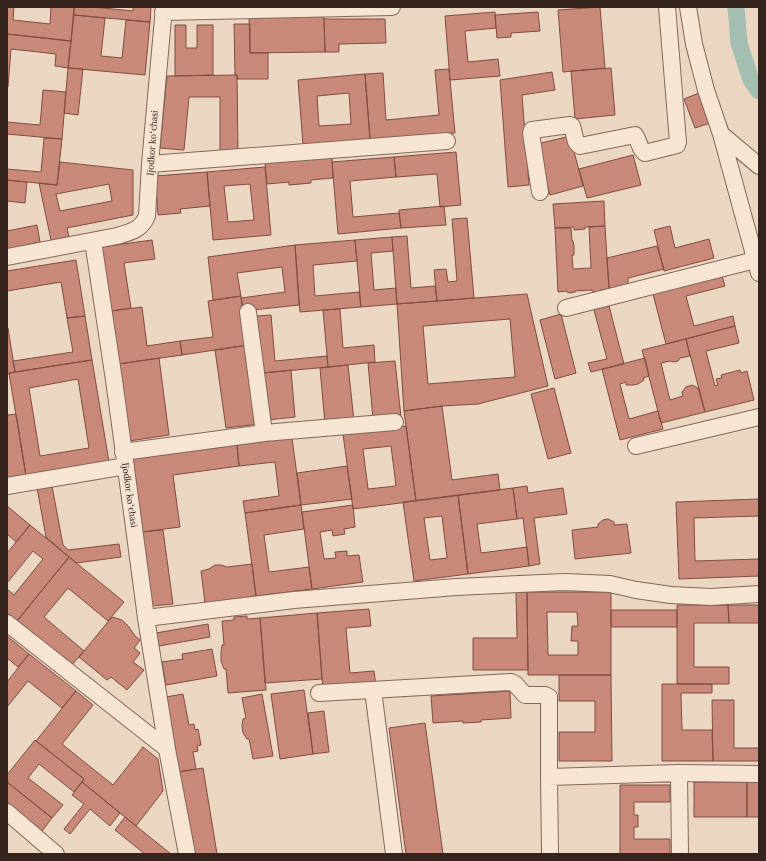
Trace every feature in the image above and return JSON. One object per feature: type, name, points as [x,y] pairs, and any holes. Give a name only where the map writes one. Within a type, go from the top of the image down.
[{"type":"street","points":[[164,10],[392,7]]},
{"type":"street","points":[[540,192],[531,133],[532,130],[570,125],[572,126],[576,142],[580,146],[635,135],[638,138],[642,151],[645,153],[677,145],[678,142],[667,7]]},
{"type":"street","points":[[566,308],[758,264],[721,134],[706,90],[694,44],[688,7]]},
{"type":"street","name":"Ijodkor koʻchasi","points":[[7,257],[93,241],[131,232],[137,229],[144,222],[147,216],[150,164],[164,10]]},
{"type":"street","points":[[721,134],[759,166]]},
{"type":"street","points":[[150,164],[447,141]]},
{"type":"street","name":"Ijodkor koʻchasi","points":[[93,241],[113,372],[146,618],[167,749],[187,854]]},
{"type":"street","points":[[248,312],[264,433]]},
{"type":"street","points":[[636,446],[759,417]]},
{"type":"street","points":[[7,486],[125,459],[264,433],[395,422]]},
{"type":"street","points":[[146,618],[302,600],[456,587],[565,582],[610,584],[636,590],[671,595],[711,597],[759,594]]},
{"type":"street","points":[[7,623],[167,749]]},
{"type":"street","points":[[319,693],[511,682],[515,684],[525,695],[545,695],[549,697],[548,777],[550,854]]},
{"type":"street","points":[[373,690],[394,854]]},
{"type":"street","points":[[679,774],[680,854]]},
{"type":"street","points":[[548,777],[759,774]]},
{"type":"street","points":[[7,812],[56,854]]},
{"type":"building","points":[[7,7],[14,7],[13,20],[50,24],[51,7],[74,7],[71,41],[7,34]]},
{"type":"building","points":[[74,7],[93,7],[133,11],[133,7],[151,7],[150,22],[74,15]]},
{"type":"building","points":[[600,7],[605,68],[563,72],[558,10]]},
{"type":"building","points":[[495,12],[496,28],[465,31],[468,62],[498,59],[500,76],[450,80],[445,16]]},
{"type":"building","points":[[538,12],[540,31],[511,33],[511,37],[497,38],[495,15]]},
{"type":"building","points":[[74,15],[105,18],[101,56],[122,58],[126,20],[150,22],[145,75],[68,68]]},
{"type":"building","points":[[324,15],[325,52],[250,53],[249,16]]},
{"type":"building","points":[[324,19],[385,19],[386,43],[339,44],[339,52],[325,52]]},
{"type":"building","points":[[234,24],[250,24],[250,53],[268,53],[268,79],[237,79],[237,75],[235,75]]},
{"type":"building","points":[[175,25],[186,25],[186,48],[197,48],[197,25],[213,25],[213,75],[175,76]]},
{"type":"building","points":[[7,34],[71,41],[68,68],[55,66],[56,54],[11,49],[8,87]]},
{"type":"building","points":[[68,68],[83,69],[78,115],[64,113]]},
{"type":"building","points":[[611,68],[615,115],[575,119],[571,71]]},
{"type":"building","points":[[449,69],[455,133],[370,139],[365,74],[383,73],[386,120],[439,115],[435,70]]},
{"type":"building","points":[[552,72],[555,90],[522,95],[529,185],[508,187],[500,80]]},
{"type":"building","points":[[365,74],[370,139],[303,145],[298,80]],"holes":[[[349,93],[351,124],[319,126],[317,96]]]},
{"type":"building","points":[[237,75],[238,151],[220,151],[220,97],[189,97],[184,150],[160,148],[167,76]]},
{"type":"building","points":[[43,90],[66,92],[62,139],[7,134],[7,122],[40,125]]},
{"type":"building","points":[[699,93],[710,123],[695,128],[684,99]]},
{"type":"building","points":[[570,136],[583,186],[550,195],[537,144]]},
{"type":"building","points":[[44,138],[62,139],[57,185],[7,180],[7,169],[41,172]]},
{"type":"building","points":[[456,152],[461,205],[440,207],[437,174],[396,177],[394,157]]},
{"type":"building","points":[[633,155],[641,185],[587,198],[579,169]]},
{"type":"building","points":[[332,157],[333,178],[311,180],[311,183],[289,185],[289,182],[267,184],[265,163]]},
{"type":"building","points":[[394,157],[396,177],[350,181],[353,217],[399,213],[401,228],[338,234],[332,162]]},
{"type":"building","points":[[60,162],[133,170],[133,215],[67,228],[69,237],[51,240],[39,183],[57,185]],"holes":[[[109,184],[112,201],[60,211],[56,194]]]},
{"type":"building","points":[[265,167],[271,235],[213,240],[207,172]],"holes":[[[250,184],[254,220],[228,222],[224,186]]]},
{"type":"building","points":[[207,172],[210,206],[180,209],[181,213],[158,215],[155,176]]},
{"type":"building","points":[[7,180],[27,182],[25,203],[7,201]]},
{"type":"building","points":[[604,201],[605,226],[585,227],[585,229],[574,230],[574,227],[555,228],[553,204]]},
{"type":"building","points":[[444,206],[446,225],[401,228],[399,210]]},
{"type":"building","points":[[467,218],[474,298],[437,301],[434,270],[446,269],[448,282],[457,281],[452,219]]},
{"type":"building","points":[[37,225],[40,242],[7,249],[7,231]]},
{"type":"building","points":[[605,226],[609,289],[600,290],[598,292],[592,290],[575,291],[570,293],[567,291],[558,292],[555,228],[571,228],[574,246],[574,255],[572,255],[573,269],[591,268],[589,227]]},
{"type":"building","points":[[670,226],[675,248],[709,239],[714,258],[664,271],[654,230]]},
{"type":"building","points":[[407,236],[411,288],[435,286],[437,301],[397,304],[392,237]]},
{"type":"building","points":[[392,237],[393,251],[371,253],[374,290],[396,288],[397,304],[361,307],[355,240]]},
{"type":"building","points":[[152,240],[155,259],[124,263],[131,308],[111,311],[101,247]]},
{"type":"building","points":[[355,240],[357,261],[313,265],[315,296],[359,292],[361,307],[300,312],[295,245]]},
{"type":"building","points":[[295,245],[299,305],[243,311],[241,298],[285,292],[282,267],[237,273],[241,296],[213,300],[208,257]]},
{"type":"building","points":[[657,246],[664,269],[628,278],[628,284],[609,289],[607,258]]},
{"type":"building","points":[[76,260],[85,316],[67,318],[61,282],[7,291],[7,271]]},
{"type":"building","points":[[722,276],[725,286],[686,296],[694,326],[733,316],[735,326],[666,344],[653,294]]},
{"type":"building","points":[[527,294],[548,386],[478,404],[442,406],[404,411],[397,304]],"holes":[[[510,319],[515,377],[428,384],[423,326]]]},
{"type":"building","points":[[241,296],[248,345],[182,355],[180,341],[213,337],[208,301]]},
{"type":"building","points":[[608,302],[624,364],[591,372],[588,363],[607,359],[593,306]]},
{"type":"building","points":[[142,307],[147,346],[180,341],[182,355],[118,364],[111,311]]},
{"type":"building","points":[[340,309],[343,348],[374,345],[375,362],[328,367],[323,310]]},
{"type":"building","points":[[561,314],[576,373],[555,379],[540,320]]},
{"type":"building","points":[[271,315],[275,361],[327,356],[328,367],[263,373],[257,316]]},
{"type":"building","points":[[85,316],[92,360],[15,372],[13,361],[73,352],[67,318]]},
{"type":"building","points":[[735,326],[739,343],[706,351],[715,386],[718,385],[716,379],[722,378],[721,375],[740,370],[741,373],[747,371],[754,400],[705,412],[686,339]]},
{"type":"building","points":[[7,328],[15,372],[7,374]]},
{"type":"building","points":[[686,339],[690,356],[680,358],[678,361],[674,362],[670,361],[661,363],[670,400],[683,396],[682,392],[686,387],[692,385],[698,388],[705,412],[661,423],[642,350]]},
{"type":"building","points":[[248,345],[259,424],[226,428],[215,350]]},
{"type":"building","points":[[159,358],[169,435],[129,441],[118,364]]},
{"type":"building","points":[[645,358],[649,376],[643,378],[644,380],[638,384],[626,385],[626,382],[620,384],[629,419],[658,411],[663,429],[620,440],[602,369]]},
{"type":"building","points":[[92,360],[109,462],[26,476],[9,373]],"holes":[[[78,379],[89,448],[40,456],[29,388]]]},
{"type":"building","points":[[395,361],[401,417],[373,419],[368,363]]},
{"type":"building","points":[[348,365],[354,421],[325,424],[320,368]]},
{"type":"building","points":[[291,370],[295,417],[267,420],[263,373]]},
{"type":"building","points":[[554,388],[571,453],[548,459],[531,394]]},
{"type":"building","points":[[442,406],[452,480],[498,474],[500,490],[416,501],[404,411]]},
{"type":"building","points":[[16,414],[26,476],[7,479],[7,415]]},
{"type":"building","points":[[406,426],[416,501],[353,509],[343,434]],"holes":[[[391,446],[396,486],[368,489],[363,449]]]},
{"type":"building","points":[[292,438],[301,505],[245,513],[243,501],[279,496],[275,462],[239,466],[237,445]]},
{"type":"building","points":[[237,445],[239,466],[173,475],[180,527],[142,532],[132,459]]},
{"type":"building","points":[[347,466],[352,499],[301,505],[297,473]]},
{"type":"building","points":[[52,486],[63,545],[68,550],[119,544],[121,557],[76,563],[46,537],[37,488]]},
{"type":"building","points":[[527,486],[528,493],[563,488],[567,514],[534,518],[540,564],[529,566],[523,518],[517,519],[513,488]]},
{"type":"building","points":[[513,488],[517,519],[477,524],[481,553],[527,547],[529,566],[468,574],[458,495]]},
{"type":"building","points":[[458,495],[468,574],[414,581],[403,502]],"holes":[[[442,516],[447,558],[430,560],[424,518]]]},
{"type":"building","points":[[759,499],[759,516],[694,518],[695,561],[759,559],[759,576],[679,579],[676,502]]},
{"type":"building","points":[[301,505],[304,529],[264,535],[269,572],[309,567],[312,589],[256,596],[245,513]]},
{"type":"building","points":[[353,505],[355,527],[344,529],[345,534],[333,536],[332,530],[320,532],[324,559],[336,558],[335,552],[347,551],[347,556],[359,555],[363,582],[312,589],[302,512]]},
{"type":"building","points":[[7,506],[30,525],[16,542],[7,534]]},
{"type":"building","points":[[608,519],[614,522],[614,525],[627,524],[631,553],[575,559],[572,530],[598,527],[598,524],[603,520]]},
{"type":"building","points":[[30,525],[69,557],[17,621],[7,613],[7,589],[14,595],[43,559],[33,551],[7,583],[7,553]]},
{"type":"building","points":[[163,530],[173,604],[152,606],[142,532]]},
{"type":"building","points":[[69,557],[124,602],[108,621],[68,588],[44,617],[84,651],[71,666],[17,621]]},
{"type":"building","points":[[252,564],[256,596],[205,603],[201,571],[209,569],[215,565],[227,567]]},
{"type":"building","points":[[516,592],[527,592],[528,670],[473,670],[473,638],[517,638]]},
{"type":"building","points":[[527,592],[611,592],[611,675],[528,675]],"holes":[[[547,612],[577,612],[578,626],[572,626],[571,641],[578,641],[578,655],[548,655]]]},
{"type":"building","points":[[677,605],[728,605],[729,623],[694,623],[694,667],[729,667],[729,684],[677,684]]},
{"type":"building","points":[[728,605],[759,605],[759,623],[729,623]]},
{"type":"building","points":[[369,609],[371,626],[346,628],[350,673],[374,671],[376,686],[323,690],[317,613]]},
{"type":"building","points":[[611,610],[677,610],[677,627],[611,627]]},
{"type":"building","points":[[317,613],[322,679],[265,683],[260,618]]},
{"type":"building","points":[[247,616],[247,619],[260,618],[266,690],[228,693],[226,669],[224,669],[221,661],[222,645],[224,645],[222,621],[234,620],[234,617]]},
{"type":"building","points":[[112,617],[122,620],[140,640],[134,648],[140,653],[133,662],[144,670],[127,690],[111,677],[107,680],[79,657]]},
{"type":"building","points":[[208,624],[210,637],[159,646],[156,633]]},
{"type":"building","points":[[7,636],[29,654],[18,667],[7,658]]},
{"type":"building","points":[[212,649],[217,676],[166,685],[162,662],[183,659],[182,654]]},
{"type":"building","points":[[29,654],[76,691],[62,708],[28,681],[7,707],[7,682]]},
{"type":"building","points":[[559,675],[611,675],[612,761],[559,761],[559,732],[595,732],[595,701],[559,701]]},
{"type":"building","points":[[662,684],[712,684],[712,693],[681,693],[682,730],[712,730],[713,761],[662,761]]},
{"type":"building","points":[[304,690],[313,754],[280,759],[271,694]]},
{"type":"building","points":[[76,691],[93,705],[62,744],[113,785],[143,747],[158,759],[163,791],[136,826],[82,782],[84,779],[36,741]]},
{"type":"building","points":[[510,691],[511,718],[481,720],[481,722],[463,723],[463,721],[433,723],[431,696]]},
{"type":"building","points":[[183,694],[189,725],[194,724],[195,730],[198,729],[201,745],[197,746],[198,751],[193,752],[196,769],[179,772],[166,697]]},
{"type":"building","points":[[262,694],[273,756],[253,759],[249,739],[247,739],[243,733],[243,719],[246,718],[242,698]]},
{"type":"building","points":[[712,700],[734,700],[734,748],[759,748],[759,761],[713,761]]},
{"type":"building","points":[[324,711],[329,752],[313,754],[308,713]]},
{"type":"building","points":[[425,723],[443,854],[406,854],[389,728]]},
{"type":"building","points":[[35,740],[84,779],[74,792],[39,764],[28,778],[63,805],[52,818],[7,782],[7,775]]},
{"type":"building","points":[[203,768],[217,854],[193,854],[179,772]]},
{"type":"building","points":[[7,782],[52,818],[42,831],[7,802]]},
{"type":"building","points":[[82,782],[120,813],[110,826],[90,809],[70,834],[64,829],[84,804],[72,795]]},
{"type":"building","points":[[694,782],[747,782],[747,817],[694,817]]},
{"type":"building","points":[[747,782],[759,782],[759,817],[747,817]]},
{"type":"building","points":[[620,785],[670,785],[670,802],[634,802],[634,815],[638,815],[638,827],[634,827],[634,839],[670,839],[670,854],[620,854]]},
{"type":"building","points":[[125,817],[171,854],[145,854],[115,830]]},
{"type":"waterway","points":[[736,7],[739,43],[751,80],[759,91]]}]
